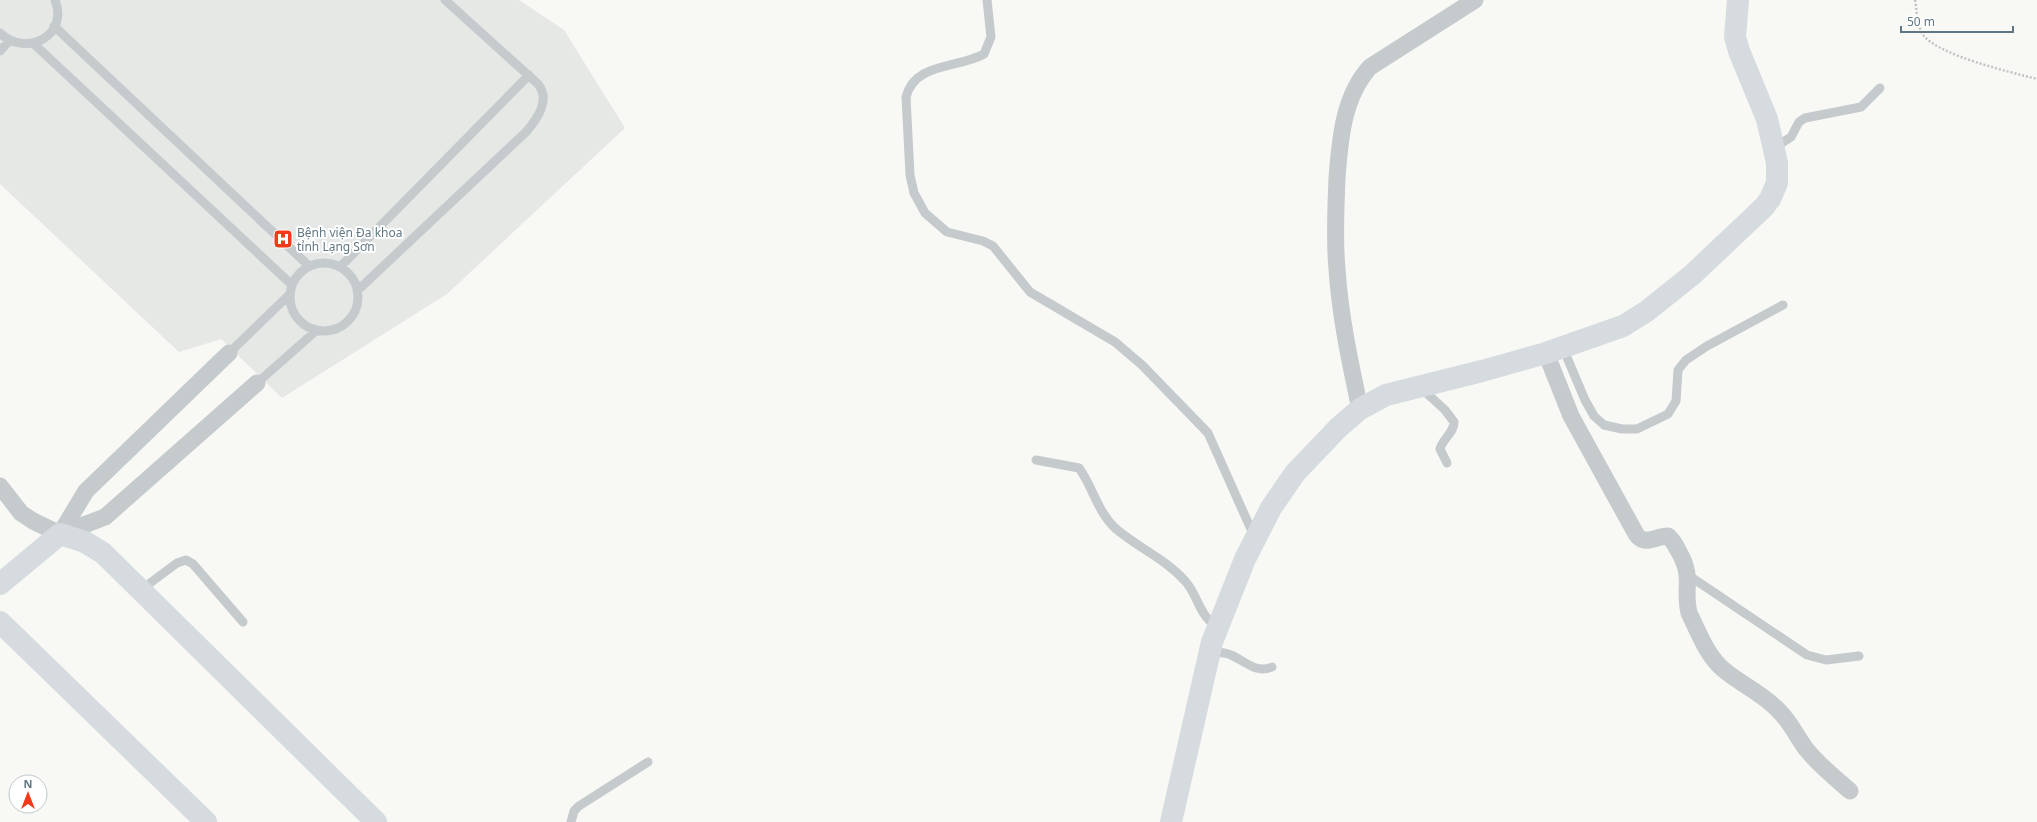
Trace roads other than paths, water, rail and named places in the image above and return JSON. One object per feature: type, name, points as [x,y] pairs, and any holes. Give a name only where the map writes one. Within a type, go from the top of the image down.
[{"type":"main road","points":[[1171,822],[1216,627],[1255,537],[1271,508],[1295,473],[1338,428],[1360,409],[1386,394],[1482,372],[1554,351],[1611,331],[1647,311],[1692,275],[1764,207],[1774,191],[1778,175],[1774,148],[1767,119],[1739,51],[1735,37],[1738,0]]},
{"type":"main road","points":[[0,584],[60,534],[85,542],[103,553],[142,589],[376,822]]},
{"type":"main road","points":[[0,622],[206,822]]},
{"type":"street","points":[[1360,409],[1344,326],[1336,268],[1336,206],[1338,165],[1347,106],[1363,75],[1370,67],[1475,0]]},
{"type":"street","points":[[1554,351],[1571,416],[1636,534],[1645,542],[1663,536],[1672,540],[1687,567],[1687,606],[1689,613],[1712,658],[1725,671],[1762,696],[1779,710],[1792,725],[1800,740],[1816,761],[1850,791]]},
{"type":"street","points":[[60,534],[86,491],[229,353]]},
{"type":"street","points":[[0,486],[21,513],[33,521],[60,534],[105,517],[257,383]]},
{"type":"lane","points":[[0,33],[9,41],[26,45],[34,44],[46,37],[54,26],[57,10],[55,0]]},
{"type":"lane","points":[[358,290],[441,214],[532,126],[540,111],[544,94],[538,84],[445,0]]},
{"type":"lane","points":[[987,0],[991,37],[984,54],[920,75],[908,89],[906,98],[910,175],[918,203],[936,224],[947,232],[957,236],[983,241],[993,246],[1030,292],[1115,342],[1142,364],[1208,433],[1255,537]]},
{"type":"lane","points":[[54,26],[309,266]]},
{"type":"lane","points":[[0,51],[9,41]]},
{"type":"lane","points":[[34,44],[292,285]]},
{"type":"lane","points":[[340,267],[528,75]]},
{"type":"lane","points":[[1774,148],[1791,137],[1799,122],[1805,118],[1861,107],[1880,88]]},
{"type":"lane","points":[[229,353],[289,295],[292,285],[302,271],[309,266],[325,262],[340,267],[348,273],[358,290],[356,309],[351,318],[336,329],[316,330],[300,321],[294,313],[289,295]]},
{"type":"lane","points":[[1554,351],[1594,416],[1604,425],[1622,428],[1637,428],[1668,414],[1676,401],[1678,370],[1686,360],[1707,346],[1783,305]]},
{"type":"lane","points":[[257,383],[316,330]]},
{"type":"lane","points":[[1419,386],[1445,410],[1454,422],[1454,428],[1442,443],[1440,449],[1447,463]]},
{"type":"lane","points":[[1036,460],[1079,468],[1108,520],[1126,536],[1165,562],[1176,572],[1195,594],[1204,617],[1216,627]]},
{"type":"lane","points":[[142,589],[177,563],[186,560],[193,564],[218,591],[243,622]]},
{"type":"lane","points":[[1688,576],[1807,655],[1826,660],[1859,656]]},
{"type":"lane","points":[[1209,652],[1226,653],[1246,664],[1261,669],[1272,667]]},
{"type":"lane","points":[[571,822],[574,811],[579,806],[648,762]]},
{"type":"place","name":"Bệnh viện Đa khoa tỉnh Lạng Sơn","points":[[283,239]]}]
